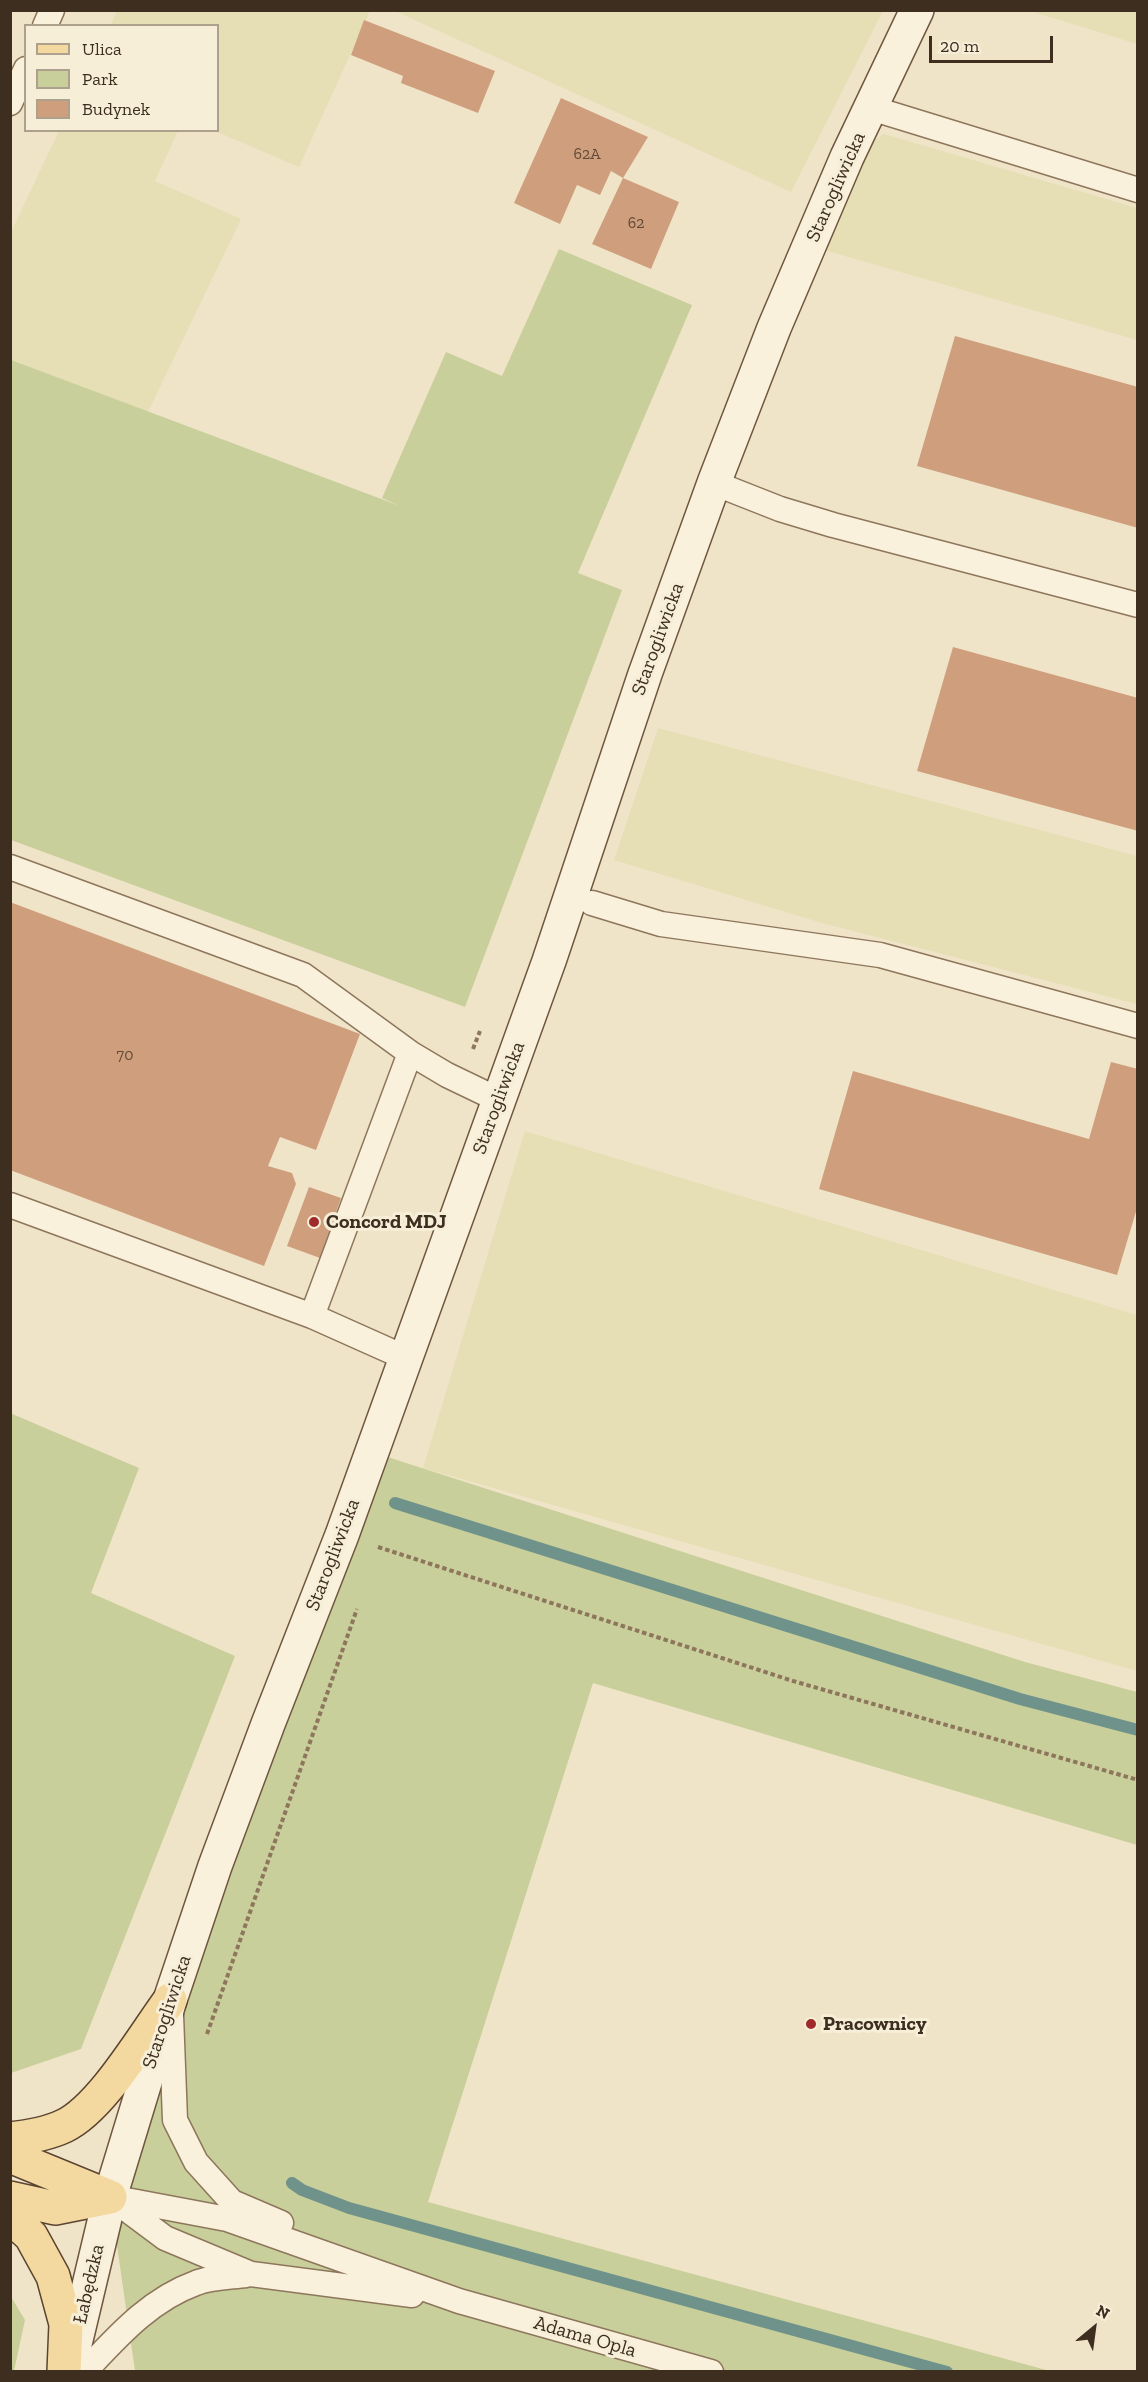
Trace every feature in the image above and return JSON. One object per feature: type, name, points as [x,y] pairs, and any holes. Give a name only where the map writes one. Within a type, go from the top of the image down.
[{"type":"main road","points":[[10,2139],[34,2136],[65,2125],[98,2100],[170,2000]]},
{"type":"main road","points":[[10,2156],[110,2197]]},
{"type":"main road","points":[[10,2198],[55,2208],[110,2197]]},
{"type":"main road","points":[[10,2217],[31,2236],[53,2276],[66,2324],[66,2372]]},
{"type":"street","name":"Starogliwicka","points":[[110,2197],[170,2000],[215,1866],[342,1535],[406,1358],[549,961],[645,674],[714,483],[774,328],[848,157],[917,10]]},
{"type":"street","name":"Łabędzka","points":[[66,2372],[110,2197]]},
{"type":"lane","points":[[46,24],[52,10]]},
{"type":"lane","points":[[10,103],[24,73]]},
{"type":"lane","points":[[871,108],[1137,190]]},
{"type":"lane","points":[[714,483],[780,509],[833,525],[1137,604]]},
{"type":"lane","points":[[10,867],[303,975],[410,1053],[447,1075],[499,1100]]},
{"type":"lane","points":[[592,903],[661,924],[880,955],[1137,1026]]},
{"type":"lane","points":[[312,1316],[410,1053]]},
{"type":"lane","points":[[10,1205],[312,1316],[406,1358]]},
{"type":"lane","points":[[170,2000],[175,2120],[196,2162],[232,2202],[459,2301]]},
{"type":"lane","points":[[110,2197],[227,2219],[459,2301]]},
{"type":"lane","points":[[110,2197],[165,2238],[250,2274],[459,2301]]},
{"type":"lane","points":[[84,2372],[130,2325],[165,2297],[197,2282],[250,2274]]},
{"type":"lane","name":"Adama Opla","points":[[459,2301],[711,2372]]},
{"type":"path","points":[[342,1535],[793,1681],[1137,1780]]},
{"type":"path","points":[[204,2042],[360,1600]]},
{"type":"shaded area","points":[[883,10],[791,192],[395,11]]},
{"type":"shaded area","points":[[117,11],[370,11],[299,167],[217,132],[219,24],[111,24]]},
{"type":"shaded area","points":[[1030,11],[1137,11],[1137,44]]},
{"type":"shaded area","points":[[59,132],[178,132],[155,181],[241,219],[148,412],[11,360],[11,232]]},
{"type":"shaded area","points":[[884,134],[1137,208],[1137,340],[810,246],[847,157]]},
{"type":"shaded area","points":[[658,728],[1137,856],[1137,1004],[822,923],[614,860]]},
{"type":"shaded area","points":[[525,1131],[1137,1315],[1137,1671],[423,1468]]},
{"type":"green space","points":[[559,249],[692,305],[578,573],[622,590],[465,1007],[11,840],[11,360],[400,506],[382,498],[446,352],[502,376]]},
{"type":"green space","points":[[10,1413],[139,1468],[91,1593],[235,1656],[81,2049],[11,2073]]},
{"type":"green space","points":[[372,1452],[1025,1662],[1137,1692],[1137,1845],[593,1683],[428,2202],[1050,2371],[135,2371],[110,2197]]},
{"type":"green space","points":[[10,2295],[25,2320],[14,2371],[11,2371]]},
{"type":"building","points":[[364,20],[495,71],[478,113],[401,83],[403,76],[351,55]]},
{"type":"building","points":[[561,98],[648,137],[623,178],[611,171],[600,195],[577,185],[560,224],[514,203]]},
{"type":"building","points":[[623,178],[679,202],[651,269],[592,244]]},
{"type":"building","points":[[955,336],[1138,387],[1138,528],[917,466]]},
{"type":"building","points":[[953,647],[1138,698],[1138,831],[917,771]]},
{"type":"building","points":[[10,902],[360,1034],[316,1150],[280,1137],[268,1166],[292,1173],[296,1184],[264,1266],[10,1170]]},
{"type":"building","points":[[1111,1062],[1138,1069],[1138,1205],[1117,1275],[819,1189],[853,1071],[1089,1139]]},
{"type":"building","name":"Concord MDJ","points":[[309,1187],[341,1198],[320,1258],[287,1246]]},
{"type":"waterway","points":[[395,1503],[1020,1699],[1138,1730]]},
{"type":"waterway","points":[[292,2183],[302,2190],[349,2208],[947,2372]]},
{"type":"place","name":"Concord MDJ","points":[[314,1222]]},
{"type":"place","name":"Pracownicy","points":[[811,2024]]}]
